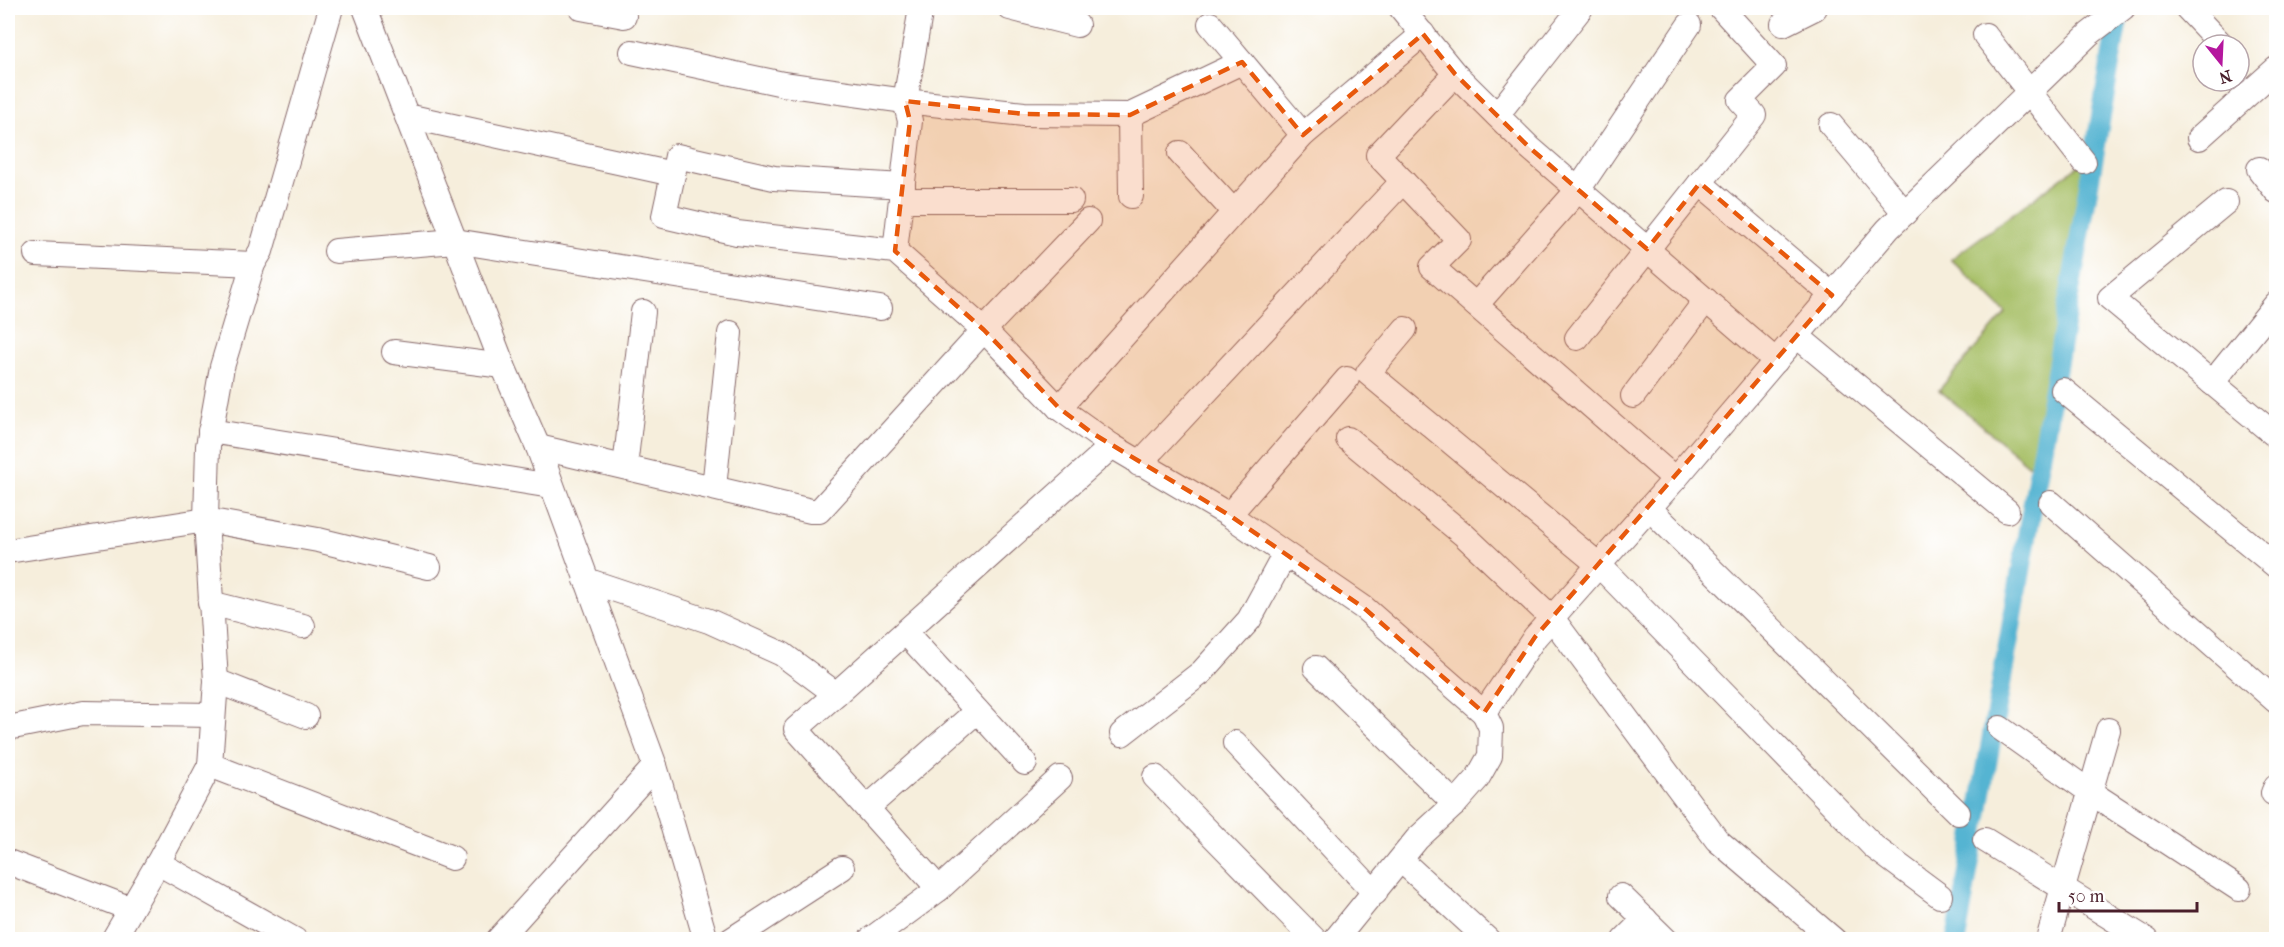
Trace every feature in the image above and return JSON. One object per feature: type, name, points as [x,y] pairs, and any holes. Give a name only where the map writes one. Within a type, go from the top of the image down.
[{"type":"street","points":[[113,939],[158,863],[210,765],[216,681],[206,520],[210,431],[222,367],[253,264],[261,251],[331,8]]},
{"type":"street","points":[[365,8],[503,366],[538,447],[655,766],[706,939]]},
{"type":"street","points":[[582,8],[624,16]]},
{"type":"street","points":[[895,251],[910,121],[905,101],[921,8]]},
{"type":"street","points":[[1010,8],[1077,25]]},
{"type":"street","points":[[1401,8],[1455,74],[1530,148],[1776,361]]},
{"type":"street","points":[[1497,115],[1581,8]]},
{"type":"street","points":[[1576,338],[1754,115],[1740,100],[1774,66],[1721,8]]},
{"type":"street","points":[[1784,24],[1815,8]]},
{"type":"street","points":[[2187,8],[2211,33]]},
{"type":"street","points":[[1484,713],[1535,637],[1905,213],[2107,15]]},
{"type":"street","points":[[1210,24],[1303,135]]},
{"type":"street","points":[[1476,305],[1578,190],[1689,24]]},
{"type":"street","points":[[1059,408],[1303,135],[1423,34]]},
{"type":"street","points":[[1985,35],[2084,162]]},
{"type":"street","points":[[632,52],[783,84],[1024,114],[1130,115],[1242,62]]},
{"type":"street","points":[[2199,138],[2277,69]]},
{"type":"street","points":[[1455,74],[1378,155],[1459,240],[1432,267],[1675,479]]},
{"type":"street","points":[[1130,115],[1131,196]]},
{"type":"street","points":[[407,117],[673,174]]},
{"type":"street","points":[[1831,125],[1905,213]]},
{"type":"street","points":[[1180,153],[1234,212]]},
{"type":"street","points":[[1071,200],[902,193],[774,178],[677,156],[664,216],[737,233],[895,251],[984,330],[1059,408],[1139,464],[1229,515],[1364,608],[1484,713],[1491,728],[1490,756],[1477,779],[1455,804],[1417,839],[1402,861],[1335,939]]},
{"type":"street","points":[[2259,169],[2277,191]]},
{"type":"street","points":[[1139,464],[1403,181]]},
{"type":"street","points":[[1700,183],[1832,295]]},
{"type":"street","points":[[2226,202],[2110,298],[2277,436]]},
{"type":"street","points":[[538,447],[819,511],[984,330],[1088,221]]},
{"type":"street","points":[[336,251],[455,242],[880,308]]},
{"type":"street","points":[[36,254],[253,264]]},
{"type":"street","points":[[1633,396],[1706,300]]},
{"type":"street","points":[[2212,383],[2277,304]]},
{"type":"street","points":[[625,467],[643,312]]},
{"type":"street","points":[[1405,329],[1368,373],[1599,565],[1874,847],[1940,896]]},
{"type":"street","points":[[714,488],[730,333]]},
{"type":"street","points":[[1797,336],[2007,511]]},
{"type":"street","points":[[394,352],[503,366]]},
{"type":"street","points":[[1229,515],[1347,379]]},
{"type":"street","points":[[2063,390],[2277,566]]},
{"type":"street","points":[[210,431],[551,486]]},
{"type":"street","points":[[1348,439],[1464,535],[1552,618],[1717,840],[1834,939]]},
{"type":"street","points":[[939,889],[796,729],[906,633],[1112,446]]},
{"type":"street","points":[[2051,503],[2277,701]]},
{"type":"street","points":[[1649,508],[1958,813]]},
{"type":"street","points":[[8,551],[206,520],[318,540],[429,567]]},
{"type":"street","points":[[1122,734],[1202,672],[1249,620],[1285,554]]},
{"type":"street","points":[[586,580],[709,621],[782,654],[836,694]]},
{"type":"street","points":[[210,603],[303,626]]},
{"type":"street","points":[[906,633],[1025,763]]},
{"type":"street","points":[[1316,668],[1455,804]]},
{"type":"street","points":[[216,681],[306,716]]},
{"type":"street","points":[[867,808],[977,711]]},
{"type":"street","points":[[8,728],[83,713],[213,715]]},
{"type":"street","points":[[2000,728],[2090,792],[2239,889]]},
{"type":"street","points":[[2048,939],[2108,730]]},
{"type":"street","points":[[1235,743],[1375,893]]},
{"type":"street","points":[[210,765],[452,858]]},
{"type":"street","points":[[498,939],[655,766]]},
{"type":"street","points":[[1155,777],[1315,939]]},
{"type":"street","points":[[870,939],[939,889],[1060,778]]},
{"type":"street","points":[[1985,840],[2147,939]]},
{"type":"street","points":[[1402,861],[1488,939]]},
{"type":"street","points":[[8,862],[131,909]]},
{"type":"street","points":[[158,863],[295,939]]},
{"type":"street","points":[[731,939],[842,868]]},
{"type":"street","points":[[1621,897],[1666,939]]},
{"type":"street","points":[[1624,939],[1645,919]]},
{"type":"highlighted area","points":[[1423,34],[1455,74],[1530,148],[1647,249],[1700,183],[1832,295],[1535,637],[1484,713],[1364,608],[1229,515],[1092,433],[1059,408],[984,330],[895,251],[910,121],[905,101],[1024,114],[1130,115],[1242,62],[1303,135]]},
{"type":"green space","points":[[2094,154],[2038,473],[1939,390],[2006,313],[1951,259]]},
{"type":"waterway","points":[[1956,940],[2120,8]]}]
